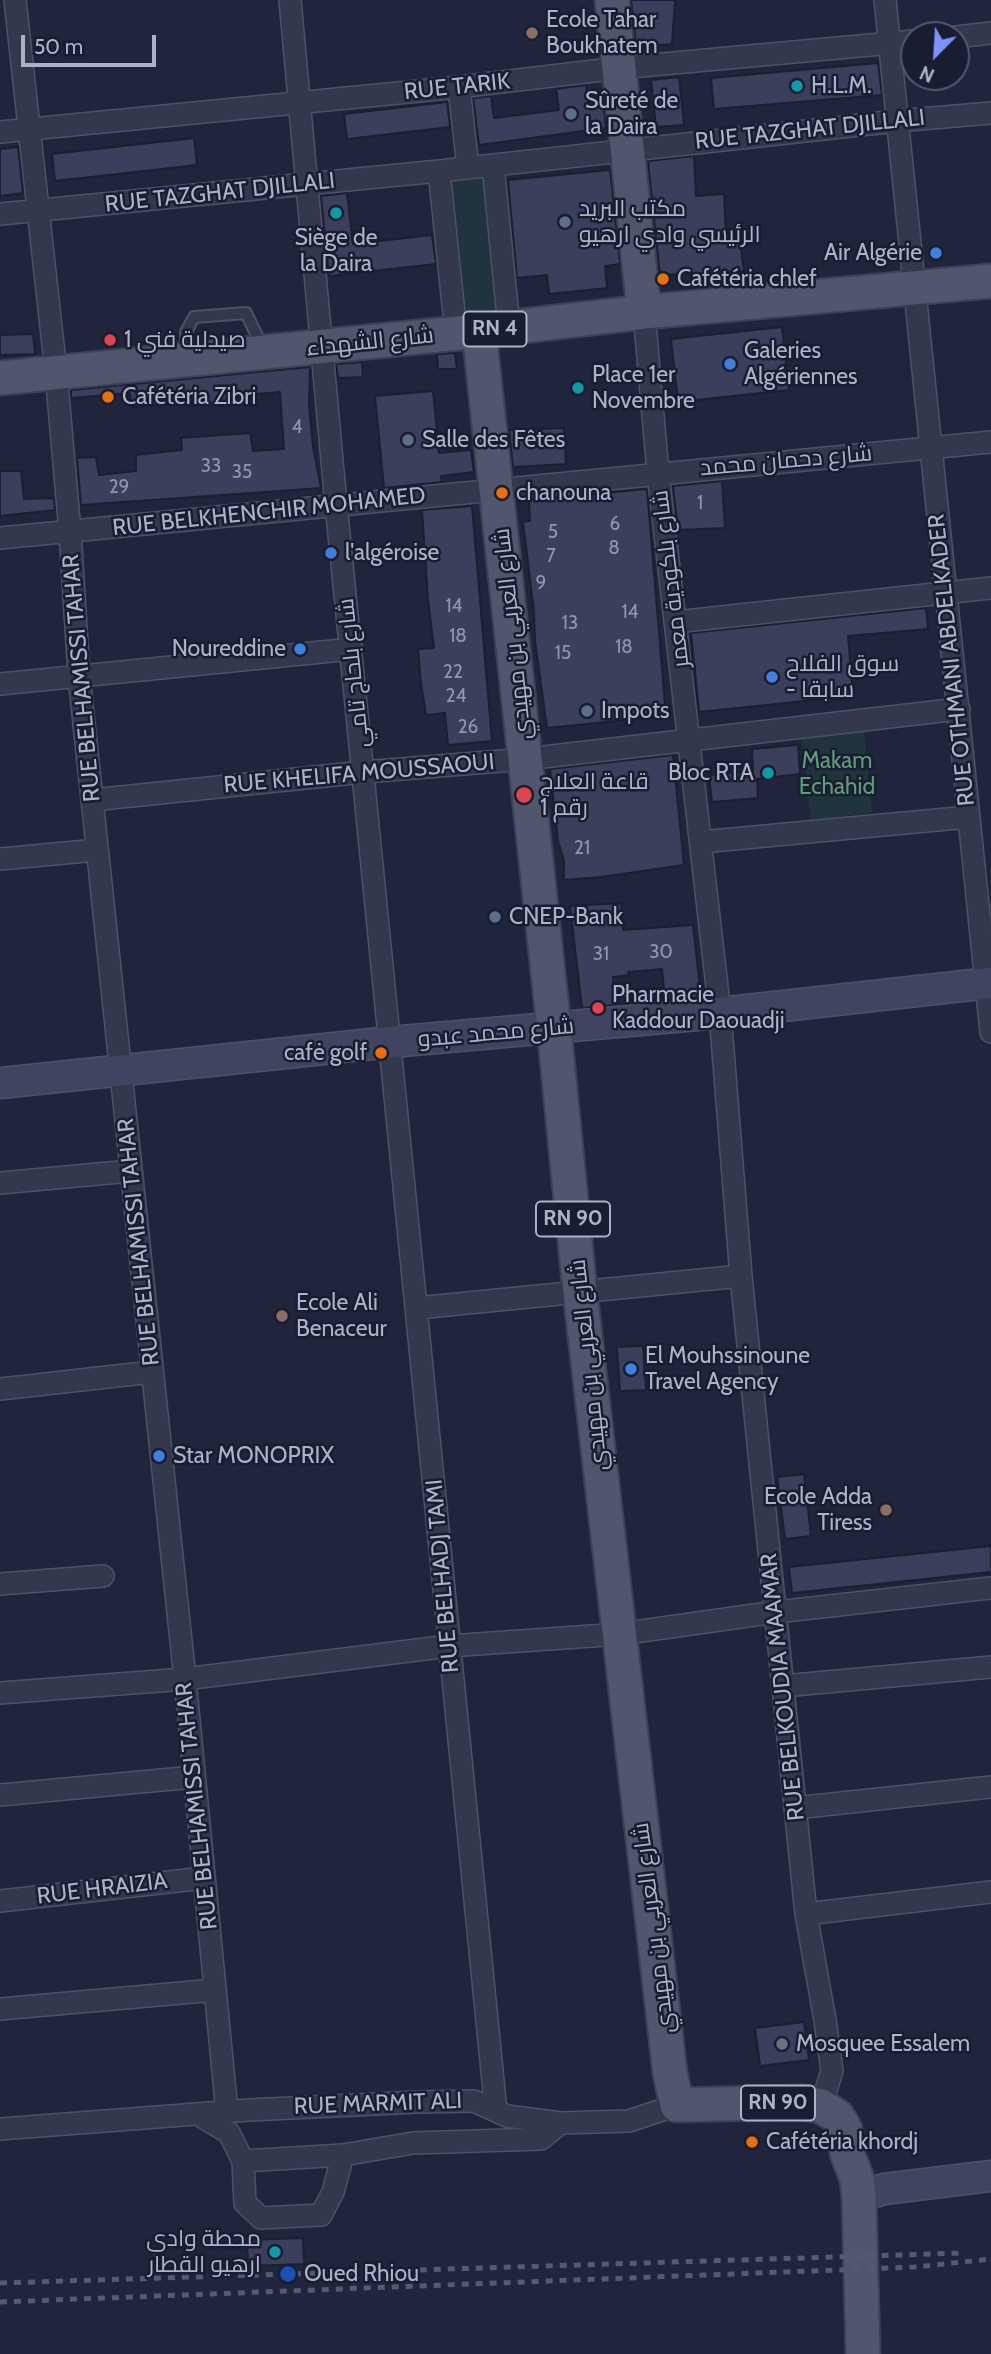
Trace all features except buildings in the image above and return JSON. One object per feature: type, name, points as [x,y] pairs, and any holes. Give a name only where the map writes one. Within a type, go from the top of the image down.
[{"type":"main road","points":[[612,0],[644,312]]},
{"type":"main road","name":"شارع الشهداء","points":[[0,378],[644,312],[991,281]]},
{"type":"main road","name":"شارع العربي بن مهيدي","points":[[482,330],[579,1292],[670,2073],[677,2105]]},
{"type":"main road","name":"RN 90","points":[[677,2105],[801,2102],[821,2106],[837,2116],[845,2129],[847,2153],[857,2179],[859,2197],[863,2354]]},
{"type":"main road","name":"RN 90","points":[[677,2105],[696,2122],[813,2123],[824,2128],[847,2153]]},
{"type":"street","name":"RUE BELHAMISSI TAHAR","points":[[15,0],[56,372],[79,676],[185,1679],[227,2112]]},
{"type":"street","name":"شارع بلحاج تامي","points":[[290,0],[391,1042]]},
{"type":"street","name":"RUE OTHMANI ABDELKADER","points":[[885,0],[991,1032]]},
{"type":"street","points":[[970,35],[991,33]]},
{"type":"street","name":"RUE TARIK","points":[[0,132],[459,87],[619,68],[900,42]]},
{"type":"street","points":[[459,87],[468,168]]},
{"type":"street","name":"RUE TAZGHAT DJILLALI","points":[[0,214],[991,113]]},
{"type":"street","points":[[482,330],[493,165]]},
{"type":"street","points":[[439,171],[482,330]]},
{"type":"street","name":"شارع بلكودية معمر","points":[[644,312],[659,473],[720,1013]]},
{"type":"street","name":"شارع دحمان محمد","points":[[497,490],[991,442]]},
{"type":"street","name":"RUE BELKHENCHIR MOHAMED","points":[[0,538],[497,490]]},
{"type":"street","points":[[676,622],[991,587]]},
{"type":"street","points":[[0,684],[352,649]]},
{"type":"street","name":"RUE KHELIFA MOUSSAOUI","points":[[92,800],[364,772],[526,759],[959,709]]},
{"type":"street","points":[[701,842],[969,817]]},
{"type":"street","points":[[0,859],[97,850]]},
{"type":"street","name":"شارع محمد عبدو","points":[[0,1083],[391,1042],[720,1013],[988,983]]},
{"type":"street","name":"RUE BELKOUDIA MAAMAR","points":[[720,1013],[741,1276],[806,1913],[832,2071],[821,2106]]},
{"type":"street","name":"RUE BELHADJ TAMI","points":[[391,1042],[496,2110]]},
{"type":"street","points":[[0,1183],[131,1171]]},
{"type":"street","points":[[418,1308],[741,1276]]},
{"type":"street","points":[[0,1389],[152,1372]]},
{"type":"street","points":[[0,1584],[103,1576]]},
{"type":"street","points":[[0,1693],[185,1679],[449,1646],[620,1634],[776,1612],[991,1588]]},
{"type":"street","points":[[783,1686],[991,1667]]},
{"type":"street","points":[[0,1795],[194,1777]]},
{"type":"street","points":[[795,1808],[991,1787]]},
{"type":"street","name":"RUE HRAIZIA","points":[[0,1901],[204,1878]]},
{"type":"street","points":[[806,1913],[991,1892]]},
{"type":"street","points":[[0,2009],[215,1990]]},
{"type":"street","name":"RUE MARMIT ALI","points":[[0,2129],[227,2112],[474,2101],[507,2116],[561,2123],[629,2121],[677,2105]]},
{"type":"street","points":[[199,2115],[229,2133],[243,2161],[245,2203],[261,2218],[321,2215],[333,2192],[343,2155]]},
{"type":"street","points":[[243,2161],[343,2155],[413,2143],[541,2139],[561,2123]]},
{"type":"street","points":[[859,2197],[884,2189],[991,2176]]},
{"type":"green space","points":[[485,175],[500,316],[463,320],[448,179]]},
{"type":"green space","name":"Makam Echahid","points":[[864,730],[872,812],[811,821],[801,736]]},
{"type":"railway","points":[[0,2283],[963,2253]]},
{"type":"railway","points":[[0,2302],[915,2267],[991,2259]]},
{"type":"place","name":"Ecole Tahar Boukhatem","points":[[532,33]]},
{"type":"place","name":"H.L.M.","points":[[797,86]]},
{"type":"place","name":"Sûreté de la Daira","points":[[571,114]]},
{"type":"place","name":"Siège de la Daira","points":[[336,213]]},
{"type":"place","name":"مكتب البريد الرئيسي وادي ارهيو","points":[[565,222]]},
{"type":"place","name":"Air Algérie","points":[[936,253]]},
{"type":"place","name":"Cafétéria chlef","points":[[663,279]]},
{"type":"place","name":"صيدلية فني 1","points":[[110,340]]},
{"type":"place","name":"Galeries Algériennes","points":[[730,364]]},
{"type":"place","name":"Place 1er Novembre","points":[[578,388]]},
{"type":"place","name":"Cafétéria Zibri","points":[[108,397]]},
{"type":"place","name":"Salle des Fêtes","points":[[408,440]]},
{"type":"place","name":"chanouna","points":[[502,493]]},
{"type":"place","name":"l'algéroise","points":[[331,553]]},
{"type":"place","name":"Noureddine","points":[[300,649]]},
{"type":"place","name":"سوق الفلاح - سابقا","points":[[772,677]]},
{"type":"place","name":"Impots","points":[[587,711]]},
{"type":"place","name":"Bloc RTA","points":[[768,773]]},
{"type":"place","name":"قاعة العلاج رقم 1","points":[[524,795]]},
{"type":"place","name":"CNEP-Bank","points":[[495,917]]},
{"type":"place","name":"Pharmacie Kaddour Daouadji","points":[[598,1008]]},
{"type":"place","name":"cafė golf","points":[[381,1053]]},
{"type":"place","name":"Ecole Ali Benaceur","points":[[282,1316]]},
{"type":"place","name":"El Mouhssinoune Travel Agency","points":[[631,1369]]},
{"type":"place","name":"Star MONOPRIX","points":[[159,1456]]},
{"type":"place","name":"Ecole Adda Tiress","points":[[886,1510]]},
{"type":"place","name":"Mosquee Essalem","points":[[782,2044]]},
{"type":"place","name":"Cafétéria khordj","points":[[752,2142]]},
{"type":"place","name":"محطة وادي ارهيو القطار","points":[[275,2252]]},
{"type":"place","name":"Oued Rhiou","points":[[288,2274]]}]
